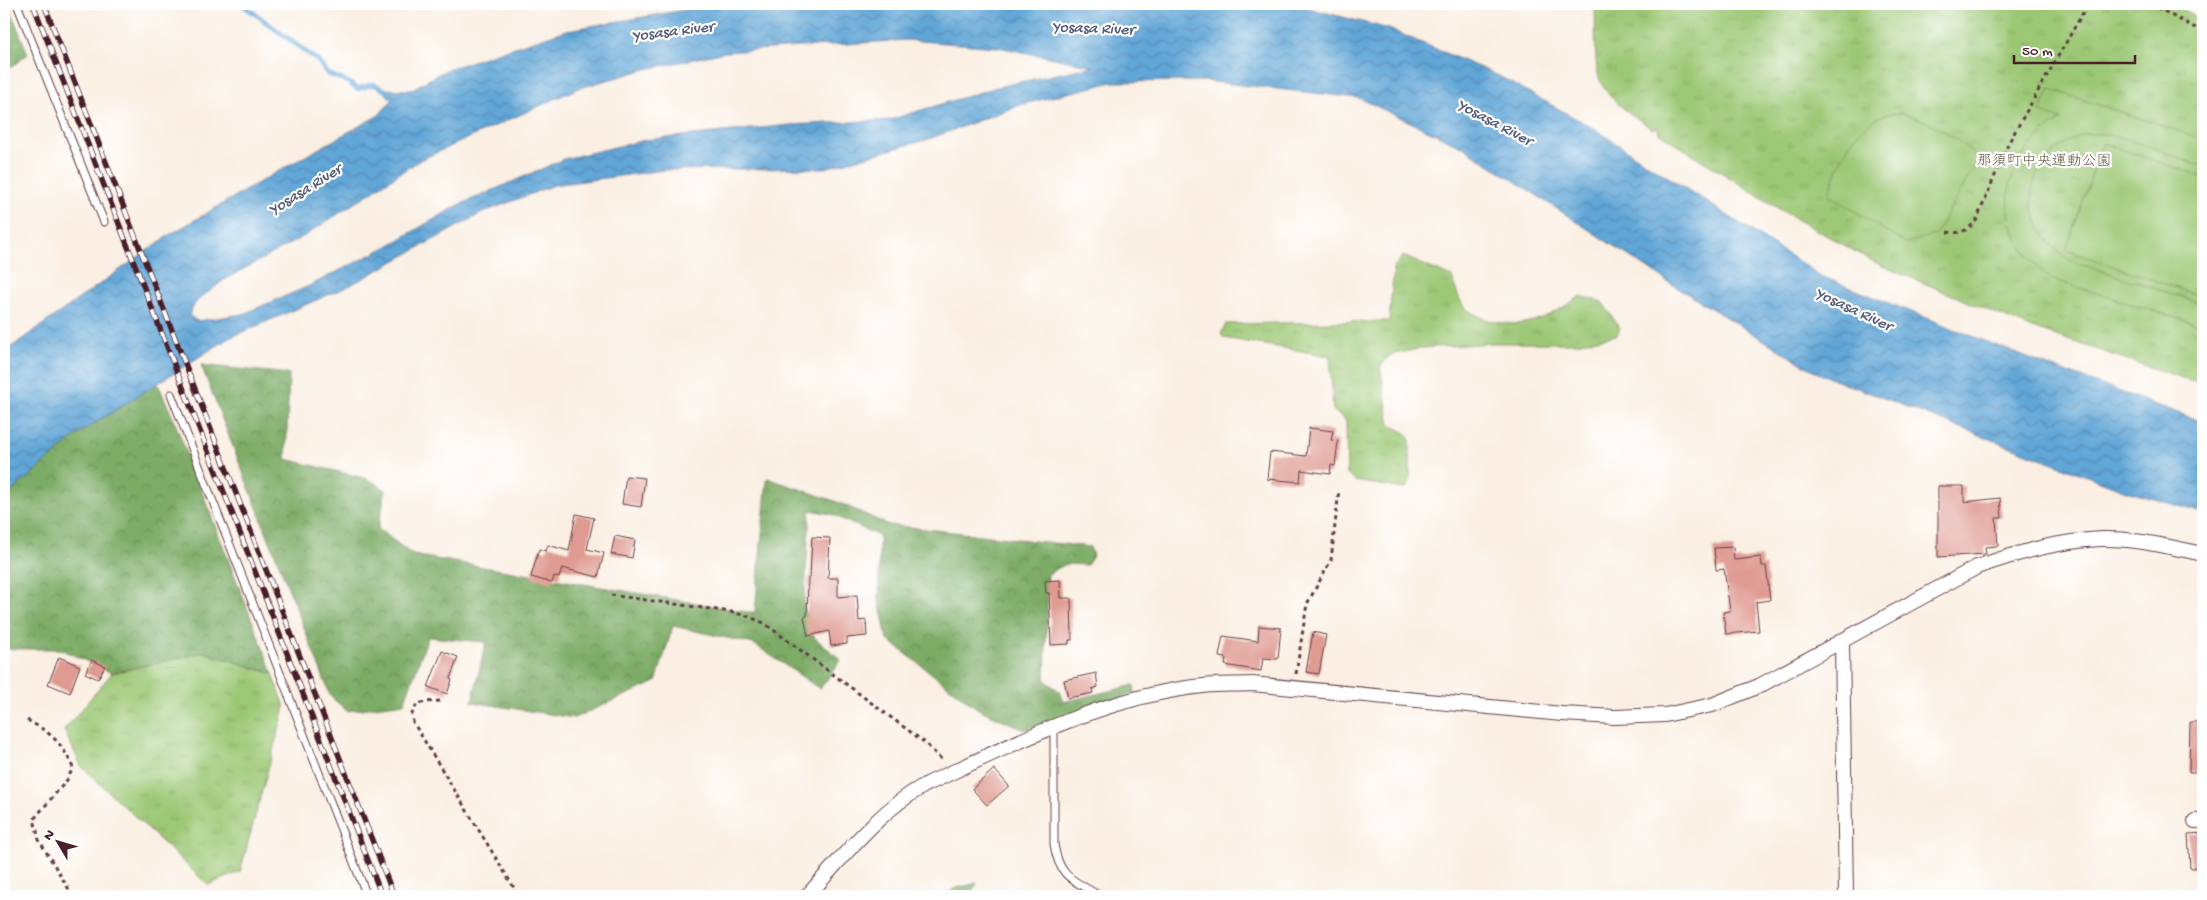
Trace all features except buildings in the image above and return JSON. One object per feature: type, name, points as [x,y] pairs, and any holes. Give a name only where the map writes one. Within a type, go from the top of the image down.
[{"type":"street","points":[[807,896],[888,811],[909,794],[951,772],[1054,726],[1100,709],[1148,696],[1203,686],[1252,684],[1562,714],[1615,717],[1665,715],[1712,705],[1759,686],[1977,567],[2015,554],[2063,543],[2102,539],[2145,543],[2203,554]]},
{"type":"street","points":[[1842,642],[1846,896]]},
{"type":"lane","points":[[17,4],[104,222]]},
{"type":"lane","points":[[171,394],[367,896]]},
{"type":"lane","points":[[1054,726],[1054,844],[1057,863],[1067,876],[1100,896]]},
{"type":"path","points":[[1947,232],[1967,231],[1976,222],[2009,142],[2088,4]]},
{"type":"path","points":[[2150,4],[2203,32]]},
{"type":"path","points":[[1294,687],[1307,604],[1331,560],[1339,490]]},
{"type":"path","points":[[611,595],[731,612],[764,623],[924,742],[940,756],[951,772]]},
{"type":"path","points":[[440,702],[417,704],[412,714],[413,722],[519,896]]},
{"type":"path","points":[[27,720],[41,728],[64,747],[73,768],[67,780],[34,819],[39,840],[73,896]]},
{"type":"green space","points":[[4,4],[8,4],[28,54],[4,73]]},
{"type":"green space","name":"那須町中央運動公園","points":[[1595,4],[2172,4],[2203,21],[2203,383],[2182,378],[2026,326],[1878,264],[1784,212],[1659,133],[1658,127],[1652,129],[1613,99],[1601,83],[1598,74]]},
{"type":"green space","points":[[2050,89],[2203,139],[2203,166],[2145,145],[2113,136],[2099,134],[2083,135],[2072,139],[2045,161],[2036,175],[2032,191],[2037,222],[2045,237],[2057,250],[2071,261],[2203,304],[2203,326],[2051,279],[2031,260],[2017,239],[2010,218],[2008,196],[2013,175],[2024,154],[2040,136],[2062,119],[2040,112]]},
{"type":"green space","points":[[1903,113],[1925,121],[1944,131],[1979,159],[1935,235],[1905,243],[1829,195],[1842,159],[1854,138],[1873,121],[1884,115]]},
{"type":"green space","points":[[2103,143],[2203,177],[2203,297],[2066,250]]},
{"type":"green space","points":[[1403,256],[1452,277],[1458,296],[1464,306],[1477,316],[1494,322],[1513,324],[1536,320],[1550,315],[1581,296],[1602,302],[1620,328],[1617,335],[1576,343],[1493,343],[1423,348],[1390,355],[1380,367],[1390,425],[1406,433],[1410,440],[1410,482],[1405,489],[1355,481],[1347,474],[1346,421],[1333,410],[1330,356],[1224,338],[1221,334],[1226,324],[1389,321],[1394,267]]},
{"type":"green space","points":[[201,365],[289,374],[286,459],[368,479],[386,490],[378,529],[413,555],[755,612],[767,478],[835,501],[889,525],[1090,547],[1093,556],[1087,565],[1066,564],[1048,574],[1045,680],[1059,691],[1063,702],[1134,685],[1135,693],[1025,730],[978,709],[887,639],[879,600],[879,536],[831,514],[810,510],[804,607],[814,637],[841,660],[820,689],[754,644],[673,626],[656,682],[574,718],[472,702],[486,642],[428,637],[404,703],[347,711],[331,697]]},
{"type":"green space","points":[[157,382],[172,415],[273,674],[204,652],[112,673],[60,649],[8,649],[4,652],[4,498],[78,434]]},
{"type":"green space","points":[[204,652],[273,674],[285,707],[240,872],[208,885],[81,766],[64,730],[112,673]]},
{"type":"green space","points":[[977,883],[971,896],[947,896],[953,889]]},
{"type":"water","name":"Yosasa River","points":[[720,4],[1293,4],[1389,29],[1497,75],[1588,125],[1821,276],[2043,364],[2203,422],[2203,513],[2126,491],[1818,373],[1676,287],[1463,147],[1359,98],[1205,81],[1113,82],[1023,104],[929,139],[825,168],[664,170],[554,185],[484,212],[349,286],[229,338],[78,434],[4,498],[4,352],[169,235],[379,115],[392,100],[382,89],[410,90],[448,69],[567,30]],"holes":[[[907,40],[998,47],[1094,66],[997,87],[889,120],[790,125],[645,140],[564,159],[457,206],[384,248],[309,286],[243,314],[197,321],[189,315],[196,302],[224,280],[306,235],[420,160],[579,88],[643,70],[725,52]]]},
{"type":"waterway","points":[[242,4],[318,61],[328,74],[348,82],[357,89],[373,84],[387,91]]},
{"type":"railway","points":[[33,4],[382,896]]},
{"type":"railway","points":[[44,4],[394,896]]}]
